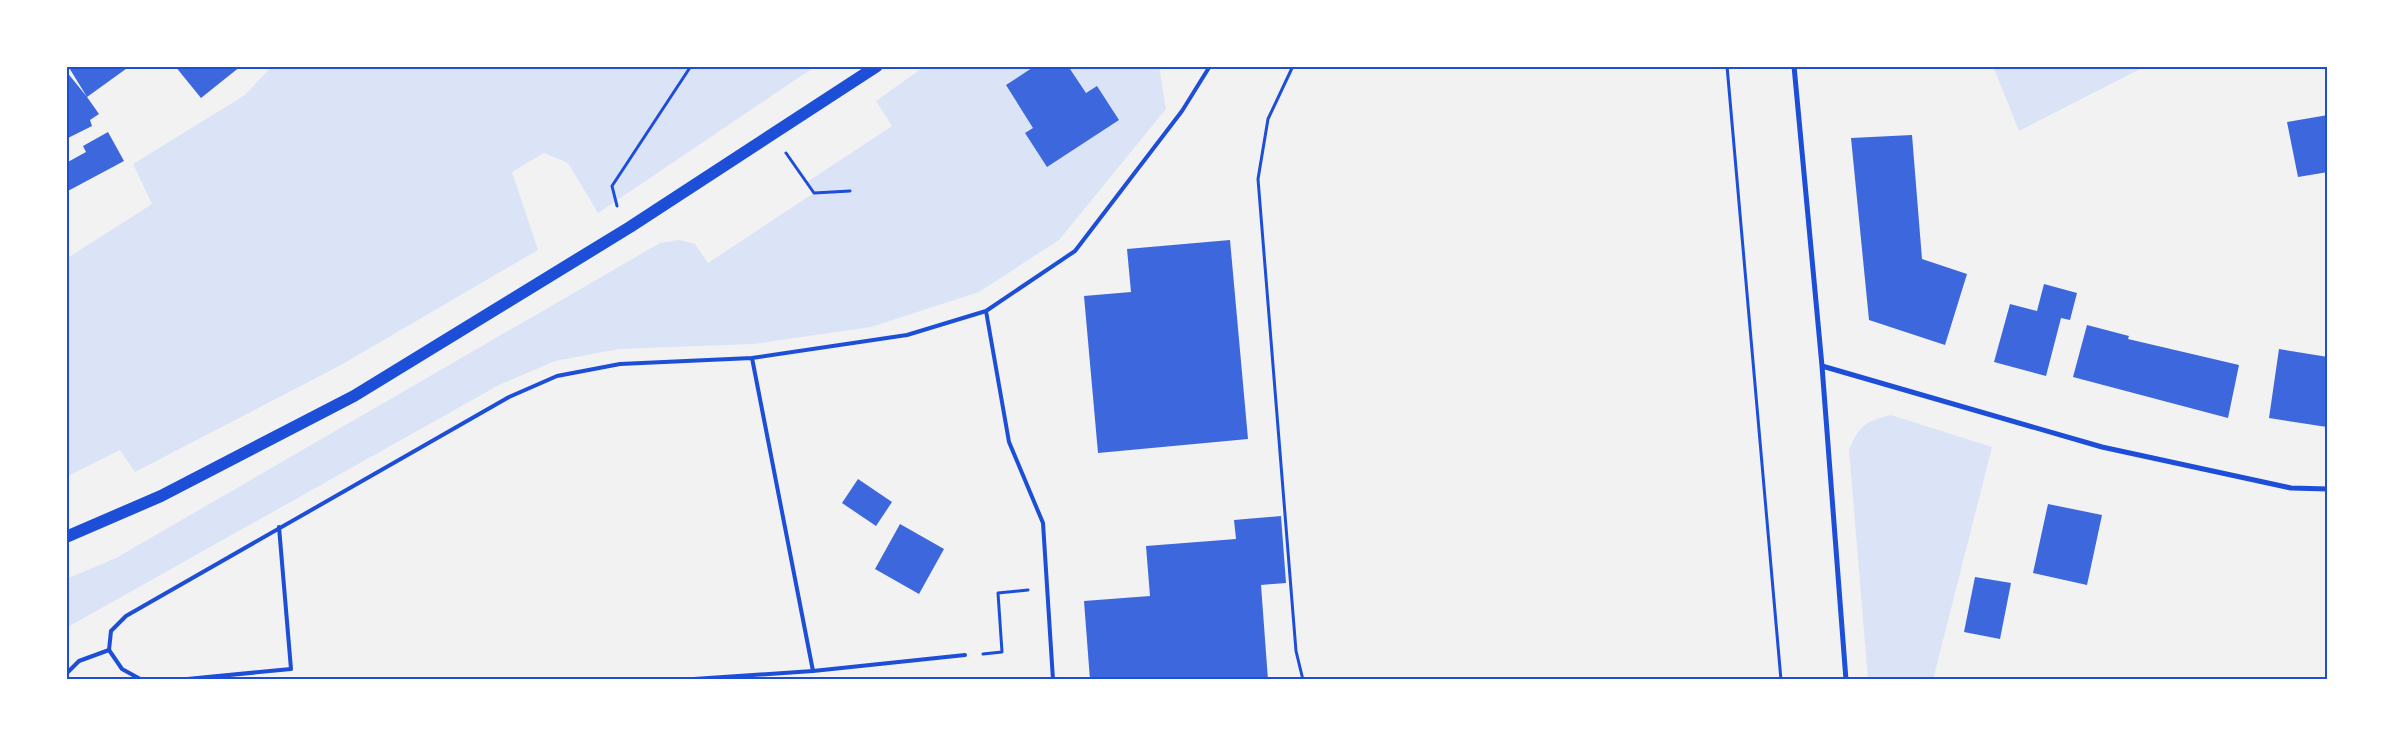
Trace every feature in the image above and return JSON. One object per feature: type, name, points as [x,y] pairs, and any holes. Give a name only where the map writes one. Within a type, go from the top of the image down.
[{"type":"main road","points":[[66,537],[161,496],[354,396],[630,227],[877,66]]},
{"type":"street","points":[[1794,66],[1822,366],[1846,680]]},
{"type":"street","points":[[1822,366],[2102,447],[2291,488],[2328,489]]},
{"type":"lane","points":[[142,680],[122,670],[109,650],[111,631],[126,616],[279,526],[509,397],[558,376],[620,364],[752,358],[907,335],[986,311],[1075,251],[1182,111],[1210,67],[1202,66]]},
{"type":"lane","points":[[986,311],[1009,442],[1043,522],[1053,680]]},
{"type":"lane","points":[[752,358],[813,671]]},
{"type":"lane","points":[[177,680],[291,670],[279,526]]},
{"type":"lane","points":[[66,674],[79,661],[109,650]]},
{"type":"lane","points":[[680,680],[813,671],[964,655]]},
{"type":"path","points":[[630,227],[615,202],[612,186],[691,66]]},
{"type":"path","points":[[1292,66],[1268,119],[1258,179],[1296,651],[1303,680]]},
{"type":"path","points":[[1727,66],[1781,680]]},
{"type":"path","points":[[772,134],[814,193],[850,191]]},
{"type":"path","points":[[964,655],[1002,652],[998,593],[1046,589]]},
{"type":"shaded area","points":[[272,66],[816,66],[598,213],[568,163],[544,153],[512,172],[538,250],[341,365],[135,472],[120,450],[66,477],[66,259],[152,204],[133,164],[245,95]]},
{"type":"shaded area","points":[[925,66],[1159,66],[1166,109],[1059,240],[979,292],[871,327],[753,344],[619,349],[555,361],[499,385],[66,628],[66,579],[116,558],[660,243],[679,240],[695,244],[708,263],[814,193],[807,182],[892,126],[876,101]]},
{"type":"shaded area","points":[[1993,66],[2146,66],[2019,131]]},
{"type":"shaded area","points":[[1891,415],[1992,447],[1933,680],[1868,680],[1849,450],[1856,435],[1864,426],[1869,422]]},
{"type":"building","points":[[68,66],[130,66],[87,97]]},
{"type":"building","points":[[175,66],[241,66],[201,98]]},
{"type":"building","points":[[1035,66],[1068,66],[1086,93],[1097,86],[1119,120],[1047,167],[1025,133],[1033,128],[1006,85]]},
{"type":"building","points":[[66,71],[99,114],[90,120],[92,126],[66,139]]},
{"type":"building","points":[[2328,115],[2328,172],[2298,177],[2287,122]]},
{"type":"building","points":[[108,132],[124,161],[66,192],[66,163],[86,152],[83,146]]},
{"type":"building","points":[[1912,135],[1922,259],[1967,274],[1945,345],[1869,320],[1851,138]]},
{"type":"building","points":[[1230,240],[1248,439],[1098,453],[1084,296],[1131,292],[1127,249]]},
{"type":"building","points":[[2044,284],[2077,293],[2070,320],[2061,318],[2046,376],[1994,362],[2010,304],[2037,311]]},
{"type":"building","points":[[2087,325],[2129,336],[2128,339],[2239,365],[2228,418],[2073,377]]},
{"type":"building","points":[[2279,349],[2328,357],[2327,427],[2269,418]]},
{"type":"building","points":[[858,479],[892,502],[876,526],[842,503]]},
{"type":"building","points":[[2048,504],[2102,515],[2087,585],[2033,573]]},
{"type":"building","points":[[1281,516],[1286,583],[1261,585],[1268,680],[1090,680],[1084,601],[1150,596],[1146,546],[1236,539],[1234,520]]},
{"type":"building","points":[[900,524],[944,549],[919,594],[875,569]]},
{"type":"building","points":[[1975,577],[2011,583],[2000,639],[1964,632]]},
{"type":"building","points":[[962,677],[963,680],[944,680],[943,678]]}]
